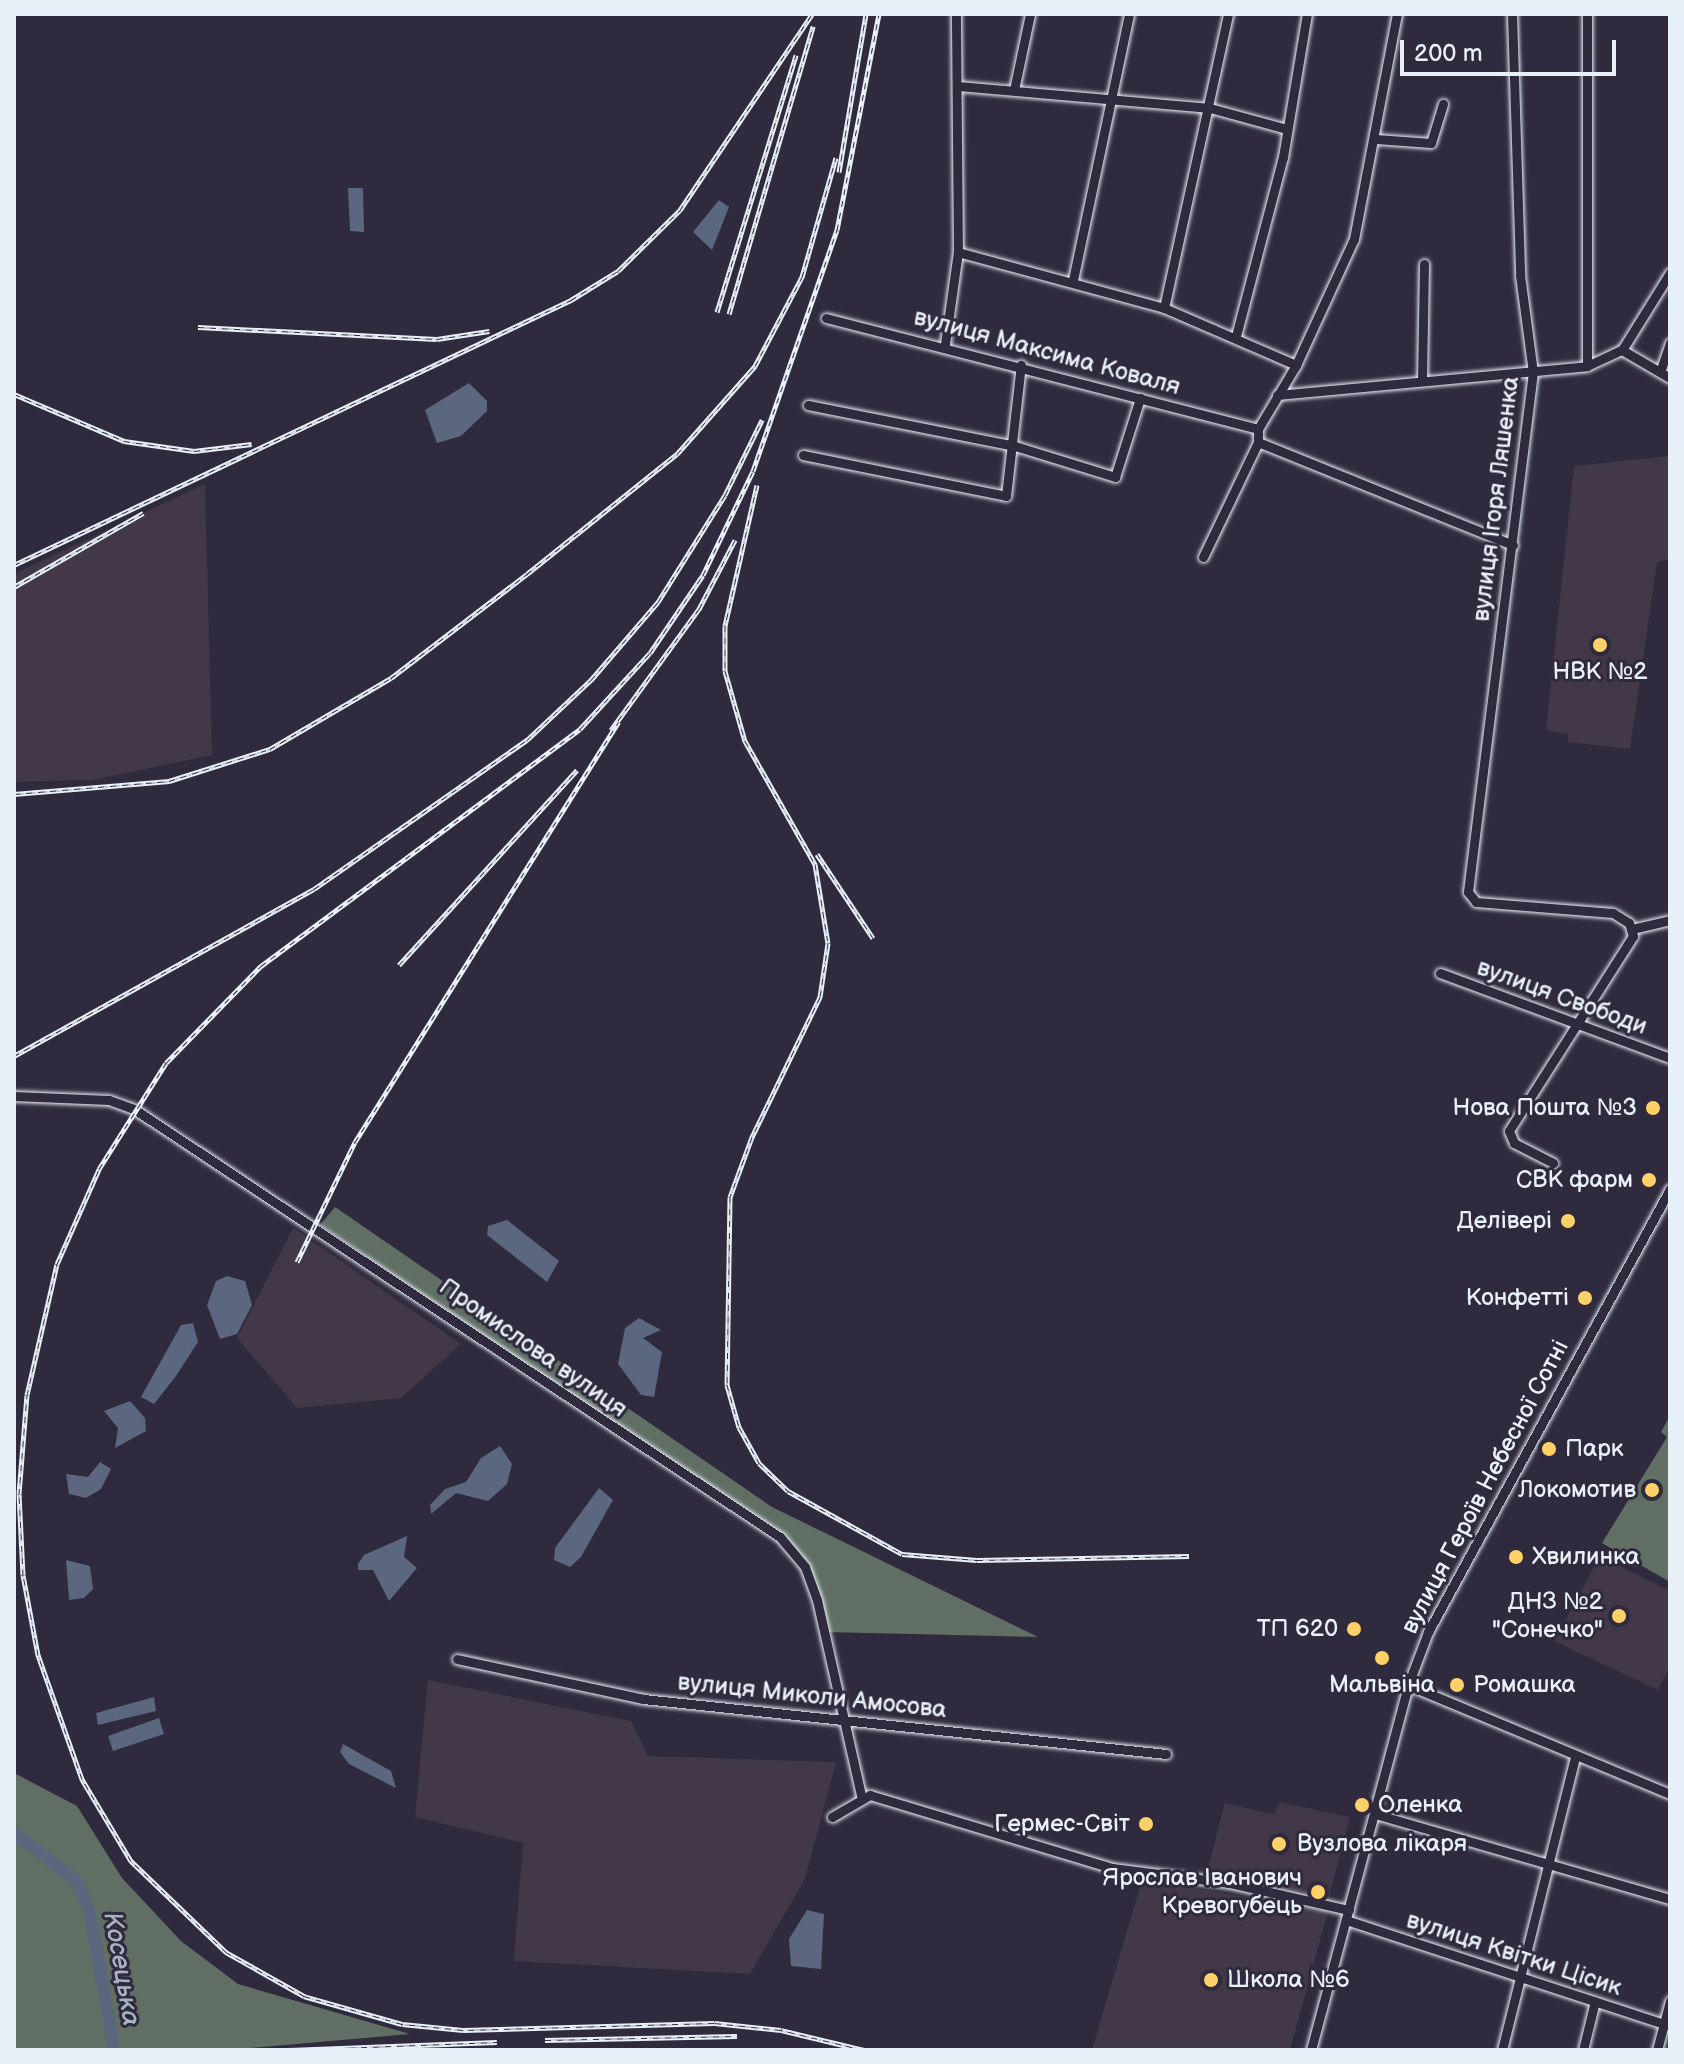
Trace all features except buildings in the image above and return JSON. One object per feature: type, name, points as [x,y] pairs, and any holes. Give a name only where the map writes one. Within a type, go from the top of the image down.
[{"type":"street","points":[[945,344],[958,252],[956,14]]},
{"type":"street","points":[[1014,90],[1030,14]]},
{"type":"street","points":[[1073,280],[1129,14]]},
{"type":"street","points":[[1164,308],[1210,108],[1228,14]]},
{"type":"street","points":[[1236,336],[1287,129],[1307,14]]},
{"type":"street","points":[[1203,557],[1258,442],[1258,429],[1296,365],[1354,239],[1376,139],[1397,14]]},
{"type":"street","name":"вулиця Ігоря Ляшенка","points":[[1512,14],[1520,275],[1533,372],[1468,892],[1476,902],[1613,913],[1632,929]]},
{"type":"street","points":[[1587,14],[1587,366]]},
{"type":"street","points":[[958,86],[1210,108],[1287,129]]},
{"type":"street","points":[[1376,139],[1431,143],[1443,104]]},
{"type":"street","points":[[958,252],[1073,280],[1164,308],[1236,336],[1296,365]]},
{"type":"street","points":[[1422,380],[1424,264]]},
{"type":"street","points":[[1277,395],[1533,372],[1609,362],[1622,350],[1670,273]]},
{"type":"street","name":"вулиця Максима Коваля","points":[[826,318],[945,344],[1258,429]]},
{"type":"street","points":[[1660,372],[1670,343]]},
{"type":"street","points":[[1622,350],[1670,378]]},
{"type":"street","points":[[803,455],[1006,496],[1015,446],[1021,365]]},
{"type":"street","points":[[808,405],[1015,446],[1116,477],[1140,398]]},
{"type":"street","points":[[1258,442],[1513,545]]},
{"type":"street","points":[[1553,1163],[1514,1143],[1509,1131],[1630,948],[1632,929],[1670,920]]},
{"type":"street","name":"вулиця Свободи","points":[[1440,973],[1670,1058]]},
{"type":"street","name":"Промислова вулиця","points":[[14,1096],[109,1100],[134,1109],[780,1537],[805,1567],[817,1600],[861,1796]]},
{"type":"street","name":"вулиця Героїв Небесної Сотні","points":[[1311,2050],[1408,1685],[1468,1553],[1670,1189]]},
{"type":"street","name":"вулиця Миколи Амосова","points":[[457,1659],[643,1699],[1166,1754]]},
{"type":"street","points":[[1408,1685],[1575,1758],[1670,1794]]},
{"type":"street","points":[[1502,2050],[1575,1758]]},
{"type":"street","points":[[832,1817],[861,1796]]},
{"type":"street","name":"вулиця Квітки Цісик","points":[[861,1796],[1112,1868],[1219,1881],[1348,1915],[1520,1977],[1667,2025]]},
{"type":"street","points":[[1375,1814],[1550,1860],[1670,1899]]},
{"type":"street","points":[[1583,2050],[1595,2001]]},
{"type":"street","points":[[1657,2050],[1667,2025],[1670,2001]]},
{"type":"shaded area","name":"НВК №2","points":[[1670,456],[1670,559],[1657,562],[1630,749],[1568,742],[1568,734],[1546,730],[1574,466]]},
{"type":"shaded area","points":[[205,484],[212,755],[93,780],[14,782],[14,574]]},
{"type":"shaded area","points":[[293,1228],[461,1344],[401,1398],[297,1408],[237,1338]]},
{"type":"shaded area","name":"ДНЗ №2 \"Сонечко\"","points":[[1600,1556],[1670,1591],[1670,1666],[1658,1690],[1554,1641]]},
{"type":"shaded area","points":[[428,1680],[631,1721],[648,1756],[836,1762],[805,1879],[750,1974],[514,1961],[523,1843],[415,1817]]},
{"type":"shaded area","name":"Вузлова лікаря","points":[[1279,1802],[1350,1817],[1329,1897],[1207,1871],[1225,1803],[1275,1815]]},
{"type":"shaded area","name":"Школа №6","points":[[1142,1880],[1328,1911],[1290,2050],[1092,2050]]},
{"type":"green space","points":[[335,1207],[772,1507],[1038,1637],[825,1632],[805,1567],[780,1537],[320,1225]]},
{"type":"green space","name":"Локомотив","points":[[1670,1416],[1670,1582],[1602,1543],[1667,1437],[1661,1432]]},
{"type":"green space","points":[[14,1773],[77,1806],[122,1878],[181,1941],[238,1984],[410,2034],[228,2050],[14,2050]]},
{"type":"water","points":[[348,188],[363,188],[364,232],[350,231]]},
{"type":"water","points":[[719,200],[729,207],[712,250],[693,232]]},
{"type":"water","points":[[469,383],[487,401],[487,411],[461,436],[437,443],[425,410]]},
{"type":"water","points":[[507,1220],[559,1261],[547,1282],[487,1235],[488,1226]]},
{"type":"water","points":[[227,1276],[245,1281],[252,1305],[237,1334],[220,1339],[207,1305],[216,1281]]},
{"type":"water","points":[[639,1318],[661,1330],[643,1338],[662,1352],[654,1397],[641,1395],[618,1364],[625,1328]]},
{"type":"water","points":[[193,1323],[198,1342],[176,1376],[154,1404],[141,1397],[181,1325]]},
{"type":"water","points":[[130,1401],[145,1418],[146,1431],[115,1448],[118,1428],[104,1411]]},
{"type":"water","points":[[500,1446],[512,1464],[507,1484],[488,1501],[456,1493],[431,1514],[430,1505],[445,1489],[466,1482],[481,1458]]},
{"type":"water","points":[[100,1462],[111,1469],[101,1489],[86,1498],[69,1494],[66,1474],[88,1477]]},
{"type":"water","points":[[599,1488],[613,1500],[581,1557],[570,1567],[554,1560],[555,1548]]},
{"type":"water","points":[[407,1536],[404,1557],[417,1568],[389,1601],[373,1570],[358,1570],[358,1564],[364,1555]]},
{"type":"water","points":[[66,1560],[90,1566],[93,1589],[84,1598],[69,1600]]},
{"type":"water","points":[[154,1697],[156,1711],[98,1725],[96,1713]]},
{"type":"water","points":[[159,1718],[164,1734],[113,1751],[108,1736]]},
{"type":"water","points":[[343,1744],[391,1771],[396,1788],[349,1764],[340,1752]]},
{"type":"water","points":[[807,1910],[824,1914],[821,1969],[791,1966],[789,1939]]},
{"type":"waterway","name":"Косецька","points":[[14,1833],[77,1881],[89,1908],[114,2050]]},
{"type":"railway","points":[[14,565],[571,300],[618,271],[680,210],[812,14]]},
{"type":"railway","points":[[839,172],[866,14]]},
{"type":"railway","points":[[864,2050],[781,2030],[714,2023],[463,2030],[402,2024],[304,1996],[226,1952],[131,1861],[82,1779],[38,1655],[23,1575],[19,1494],[27,1395],[57,1264],[99,1169],[166,1063],[261,966],[580,729],[650,653],[703,575],[753,471],[837,230],[879,14]]},
{"type":"railway","points":[[729,314],[813,26]]},
{"type":"railway","points":[[717,312],[796,55]]},
{"type":"railway","points":[[14,794],[169,781],[270,749],[391,678],[527,574],[677,454],[755,366],[802,277],[836,158]]},
{"type":"railway","points":[[198,327],[437,339],[489,331]]},
{"type":"railway","points":[[14,394],[124,441],[194,451],[252,444]]},
{"type":"railway","points":[[14,1056],[314,889],[527,740],[591,680],[658,602],[725,495],[762,420]]},
{"type":"railway","points":[[757,485],[725,626],[725,671],[745,741],[815,864],[828,943],[820,997],[752,1137],[730,1197],[727,1385],[739,1427],[759,1463],[788,1491],[902,1554],[977,1560],[1189,1556]]},
{"type":"railway","points":[[14,587],[143,513]]},
{"type":"railway","points":[[611,730],[699,609],[735,540]]},
{"type":"railway","points":[[297,1262],[355,1142],[618,722]]},
{"type":"railway","points":[[399,965],[577,770]]},
{"type":"railway","points":[[817,854],[873,938]]},
{"type":"railway","points":[[545,2040],[737,2036]]},
{"type":"railway","points":[[289,2050],[497,2042]]},
{"type":"place","name":"НВК №2","points":[[1600,645]]},
{"type":"place","name":"Нова Пошта №3","points":[[1653,1108]]},
{"type":"place","name":"СВК фарм","points":[[1649,1180]]},
{"type":"place","name":"Делівері","points":[[1568,1221]]},
{"type":"place","name":"Конфетті","points":[[1585,1298]]},
{"type":"place","name":"Парк","points":[[1549,1449]]},
{"type":"place","name":"Локомотив","points":[[1652,1490]]},
{"type":"place","name":"Хвилинка","points":[[1516,1557]]},
{"type":"place","name":"ДНЗ №2 \"Сонечко\"","points":[[1619,1616]]},
{"type":"place","name":"ТП 620","points":[[1354,1629]]},
{"type":"place","name":"Мальвіна","points":[[1382,1658]]},
{"type":"place","name":"Ромашка","points":[[1457,1685]]},
{"type":"place","name":"Оленка","points":[[1362,1805]]},
{"type":"place","name":"Гермес-Світ","points":[[1146,1824]]},
{"type":"place","name":"Вузлова лікаря","points":[[1279,1844]]},
{"type":"place","name":"Ярослав Іванович Кревогубець","points":[[1318,1892]]},
{"type":"place","name":"Школа №6","points":[[1211,1980]]}]
